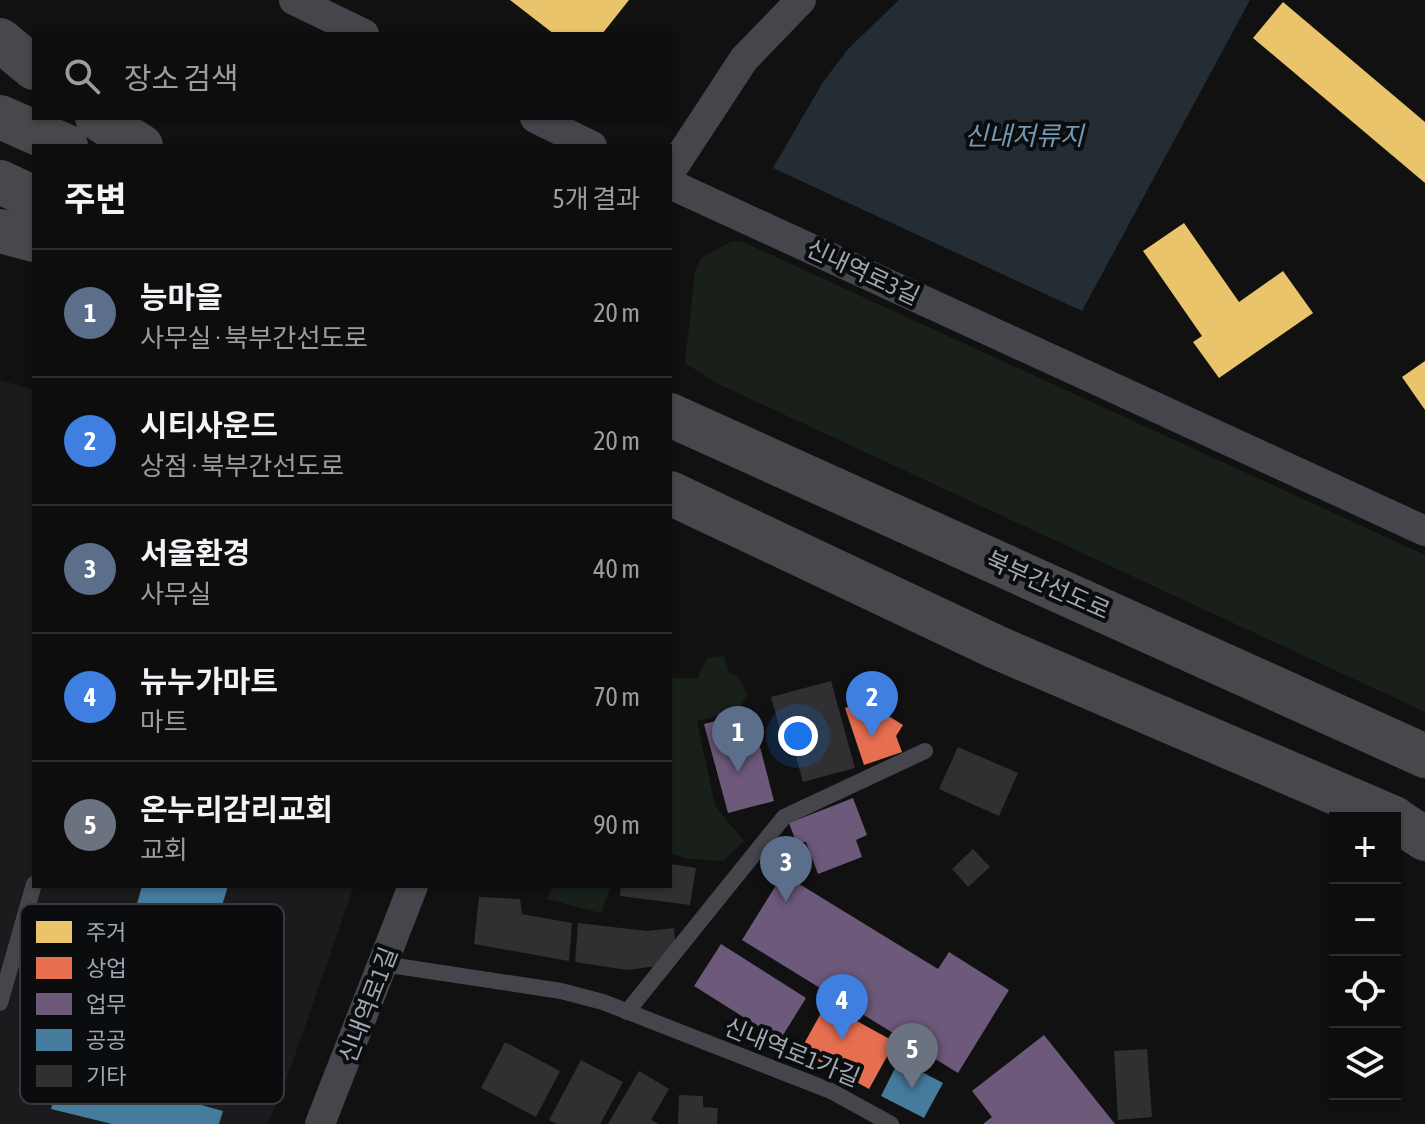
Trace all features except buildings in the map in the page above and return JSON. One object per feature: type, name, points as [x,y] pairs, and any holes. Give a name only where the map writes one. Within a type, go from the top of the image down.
[{"type":"highway","points":[[0,40],[32,66]]},
{"type":"highway","points":[[0,117],[61,144]]},
{"type":"highway","points":[[100,120],[138,144]]},
{"type":"highway","points":[[0,182],[32,197]]},
{"type":"highway","points":[[0,231],[32,239]]},
{"type":"highway","name":"북부간선도로","points":[[672,416],[1425,756]]},
{"type":"highway","points":[[672,494],[996,647],[1380,812]]},
{"type":"highway","points":[[1401,822],[1425,836]]},
{"type":"street","points":[[294,0],[360,32]]},
{"type":"street","points":[[672,169],[744,59],[801,0]]},
{"type":"street","points":[[539,120],[588,144]]},
{"type":"street","name":"신내역로3길","points":[[672,185],[1425,531]]},
{"type":"street","name":"신내역로1길","points":[[320,1124],[412,888]]},
{"type":"lane","points":[[627,1012],[784,817],[925,751]]},
{"type":"lane","points":[[0,1003],[20,933]]},
{"type":"lane","name":"신내역로1가길","points":[[383,964],[561,991],[603,1002],[831,1091],[891,1124]]},
{"type":"shaded area","points":[[732,241],[743,242],[1425,555],[1425,712],[716,383],[685,363],[695,273],[701,258]]},
{"type":"shaded area","points":[[0,380],[32,389],[32,888],[353,888],[284,1087],[284,904],[20,904],[20,1104],[277,1104],[267,1124],[0,1124]]},
{"type":"shaded area","points":[[724,656],[729,672],[739,678],[747,694],[739,710],[697,721],[715,806],[744,841],[723,861],[672,854],[672,678],[698,678],[707,658]]},
{"type":"shaded area","points":[[551,888],[610,888],[601,913],[547,899]]},
{"type":"water","name":"신내저류지","points":[[899,0],[1250,0],[1082,311],[773,168],[823,82],[849,48]]},
{"type":"place","name":"시티사운드","points":[[872,737]]},
{"type":"place","name":"능마을","points":[[738,772]]},
{"type":"place","name":"서울환경","points":[[786,902]]},
{"type":"place","name":"뉴누가마트","points":[[842,1040]]},
{"type":"place","name":"온누리감리교회","points":[[912,1089]]}]
